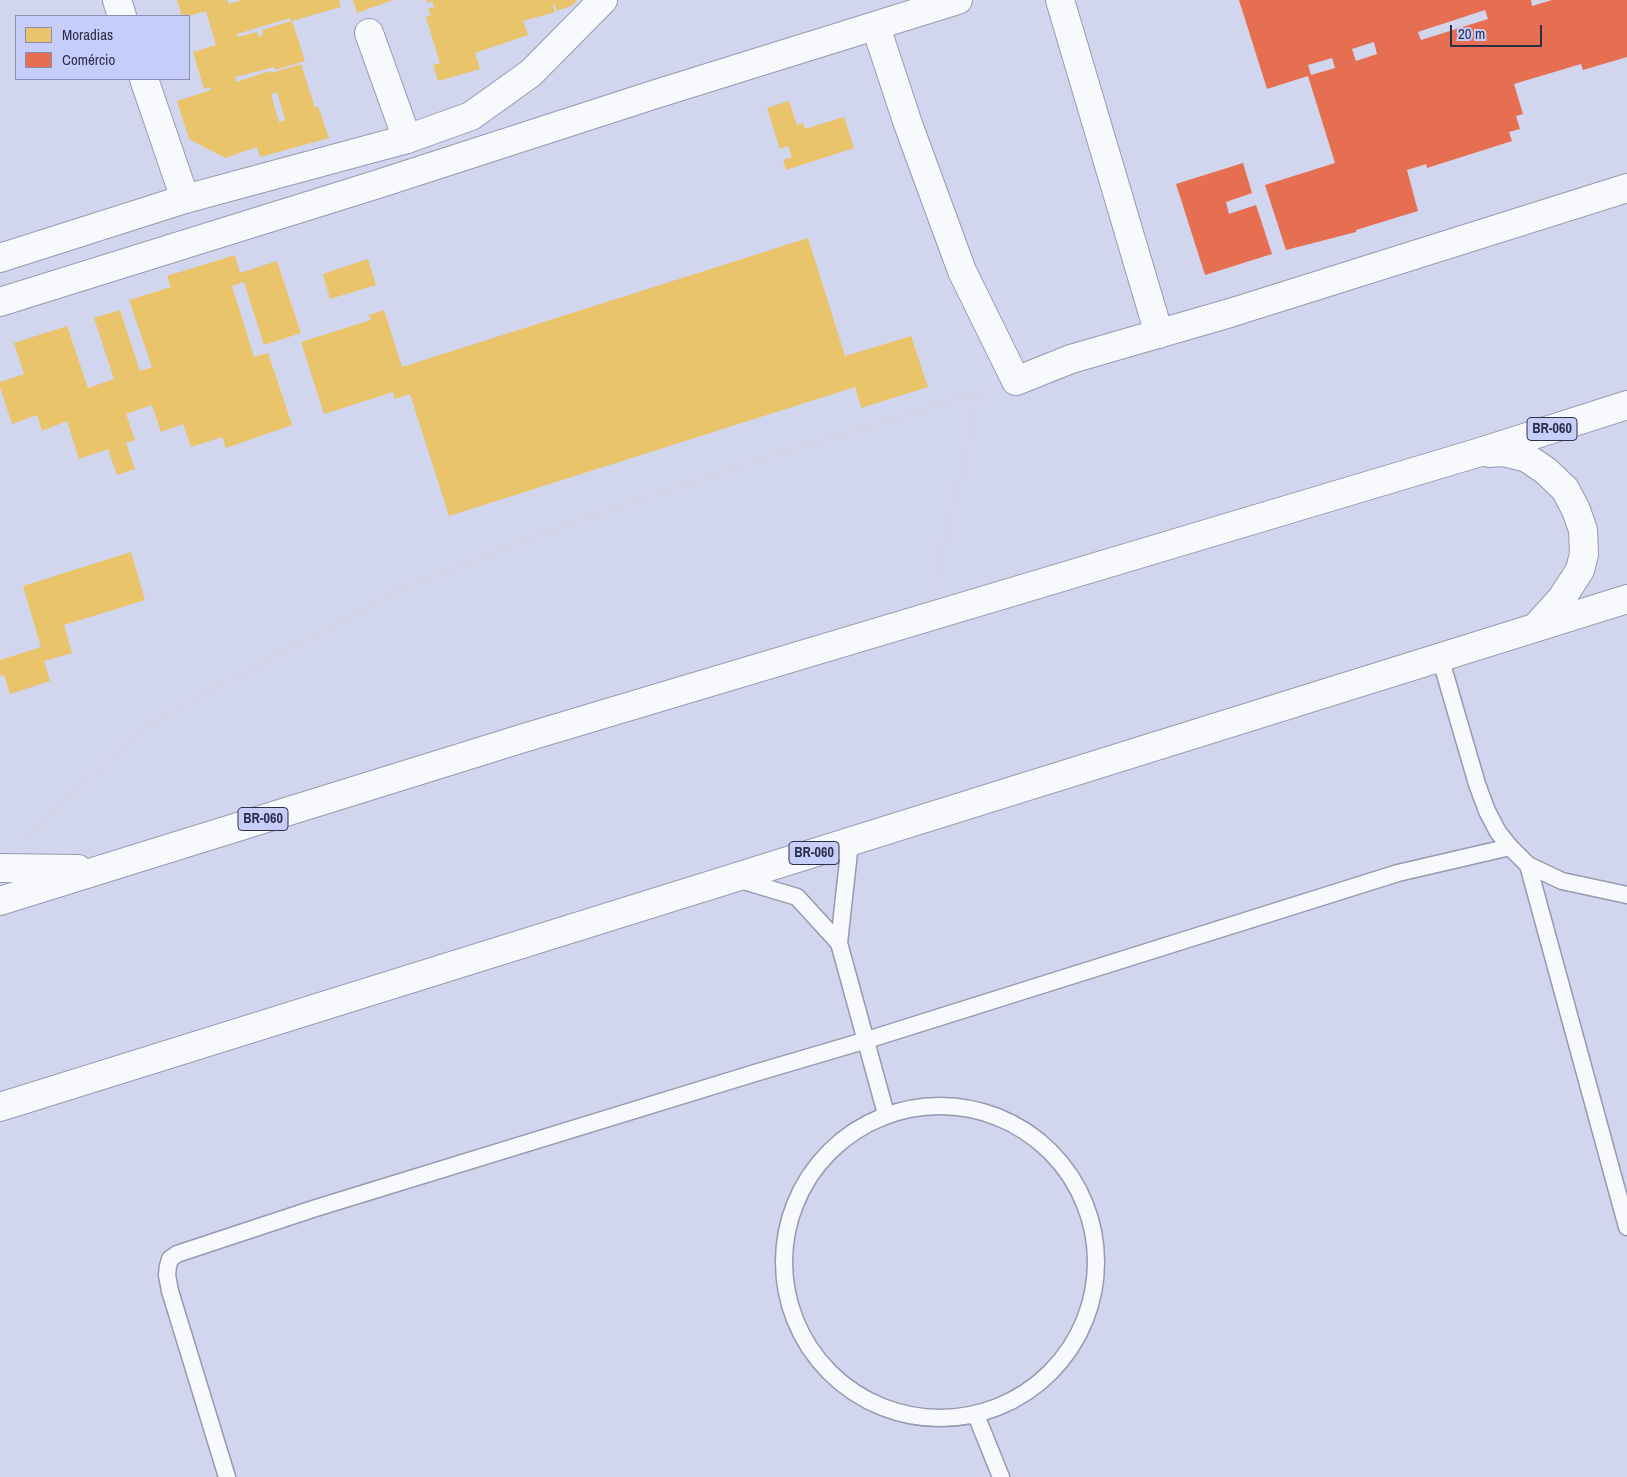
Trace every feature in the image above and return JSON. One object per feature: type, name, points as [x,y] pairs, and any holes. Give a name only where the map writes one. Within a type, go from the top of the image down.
[{"type":"main road","points":[[117,0],[122,15]]},
{"type":"main road","points":[[0,258],[185,199],[407,139],[470,116],[531,73],[603,0]]},
{"type":"main road","points":[[0,302],[958,0]]},
{"type":"main road","points":[[1060,0],[1159,334]]},
{"type":"main road","points":[[876,27],[908,124],[962,270],[1016,381],[1071,359],[1159,334],[1627,188]]},
{"type":"main road","points":[[369,33],[407,139]]},
{"type":"main road","points":[[144,80],[185,199]]},
{"type":"main road","name":"BR-060","points":[[0,902],[527,737],[1477,453],[1627,405]]},
{"type":"main road","points":[[1477,453],[1503,452],[1526,458],[1546,471],[1565,489],[1576,510],[1583,530],[1584,554],[1580,570],[1562,598],[1534,629]]},
{"type":"main road","name":"BR-060","points":[[0,1107],[1627,599]]},
{"type":"main road","points":[[0,868],[100,870]]},
{"type":"lane","points":[[1440,657],[1477,784],[1487,811],[1498,832],[1528,865],[1562,880],[1627,895]]},
{"type":"lane","points":[[850,842],[839,943],[886,1114]]},
{"type":"lane","points":[[227,1477],[170,1291],[167,1275],[168,1266],[170,1260],[177,1254],[326,1205],[867,1040],[1398,873],[1510,847]]},
{"type":"lane","points":[[1528,865],[1627,1227]]},
{"type":"lane","points":[[733,877],[797,897],[839,943]]},
{"type":"lane","points":[[937,1105],[987,1112],[1033,1135],[1069,1171],[1091,1217],[1098,1267],[1088,1318],[1062,1361],[1024,1395],[976,1414],[923,1418],[872,1404],[829,1373],[798,1331],[783,1280],[786,1228],[802,1188],[806,1179],[840,1140],[886,1114],[937,1105]]},
{"type":"lane","points":[[976,1414],[1001,1477]]},
{"type":"path","points":[[26,839],[101,766],[145,727],[230,679],[322,632],[396,591],[571,523],[743,465],[1016,381]]},
{"type":"path","points":[[928,618],[951,513],[966,460],[978,393]]},
{"type":"building: Moradias","points":[[177,0],[227,0],[229,4],[242,0],[339,0],[341,7],[292,21],[305,61],[275,70],[274,67],[235,77],[236,82],[270,71],[271,73],[301,64],[315,108],[318,106],[329,138],[260,157],[257,147],[225,158],[189,139],[177,101],[211,90],[210,87],[204,89],[193,52],[216,45],[206,11],[190,15],[182,15]],"holes":[[[290,18],[291,21],[262,30],[263,35],[259,37],[257,32],[238,37],[237,34]],[[277,92],[285,120],[279,122],[271,94]]]},
{"type":"building: Moradias","points":[[353,0],[393,0],[357,13]]},
{"type":"building: Moradias","points":[[426,0],[577,0],[573,5],[557,11],[555,5],[553,6],[555,12],[523,21],[528,35],[475,53],[480,69],[438,81],[433,65],[440,63],[426,17],[431,15],[428,9],[434,7],[432,1],[427,3]]},
{"type":"building: Moradias","points":[[789,101],[797,125],[803,123],[805,129],[844,117],[854,148],[786,170],[783,160],[792,157],[788,146],[780,149],[767,108]]},
{"type":"building: Moradias","points":[[808,238],[845,356],[911,336],[928,387],[861,408],[855,387],[449,516],[410,394],[395,399],[393,392],[324,414],[301,342],[371,320],[369,315],[384,310],[402,367]]},
{"type":"building: Moradias","points":[[235,255],[240,273],[277,261],[301,333],[264,345],[244,282],[232,286],[254,357],[268,353],[292,425],[226,448],[222,437],[191,447],[183,424],[161,432],[152,405],[126,414],[135,440],[126,443],[135,469],[117,475],[108,449],[79,459],[67,421],[42,431],[37,415],[12,424],[0,382],[24,374],[14,343],[67,326],[88,388],[114,379],[94,318],[120,310],[140,371],[152,367],[129,300],[171,287],[167,276]]},
{"type":"building: Moradias","points":[[368,259],[376,285],[330,299],[323,274]]},
{"type":"building: Moradias","points":[[131,552],[145,600],[64,625],[72,653],[44,661],[50,681],[10,694],[4,675],[0,676],[0,660],[41,647],[23,586]]},
{"type":"building: Comércio","points":[[1239,0],[1531,0],[1532,6],[1552,0],[1627,0],[1627,57],[1583,70],[1581,64],[1514,84],[1523,114],[1516,116],[1520,129],[1509,132],[1512,141],[1427,168],[1426,164],[1407,170],[1418,211],[1356,230],[1356,232],[1286,250],[1265,185],[1335,163],[1308,76],[1267,89]],"holes":[[[1485,10],[1488,19],[1421,40],[1418,32]],[[1374,42],[1377,54],[1356,61],[1352,49]],[[1332,58],[1335,68],[1311,75],[1308,65]]]},
{"type":"building: Comércio","points":[[1243,163],[1252,193],[1226,202],[1229,214],[1256,205],[1272,254],[1205,275],[1176,184]]}]
